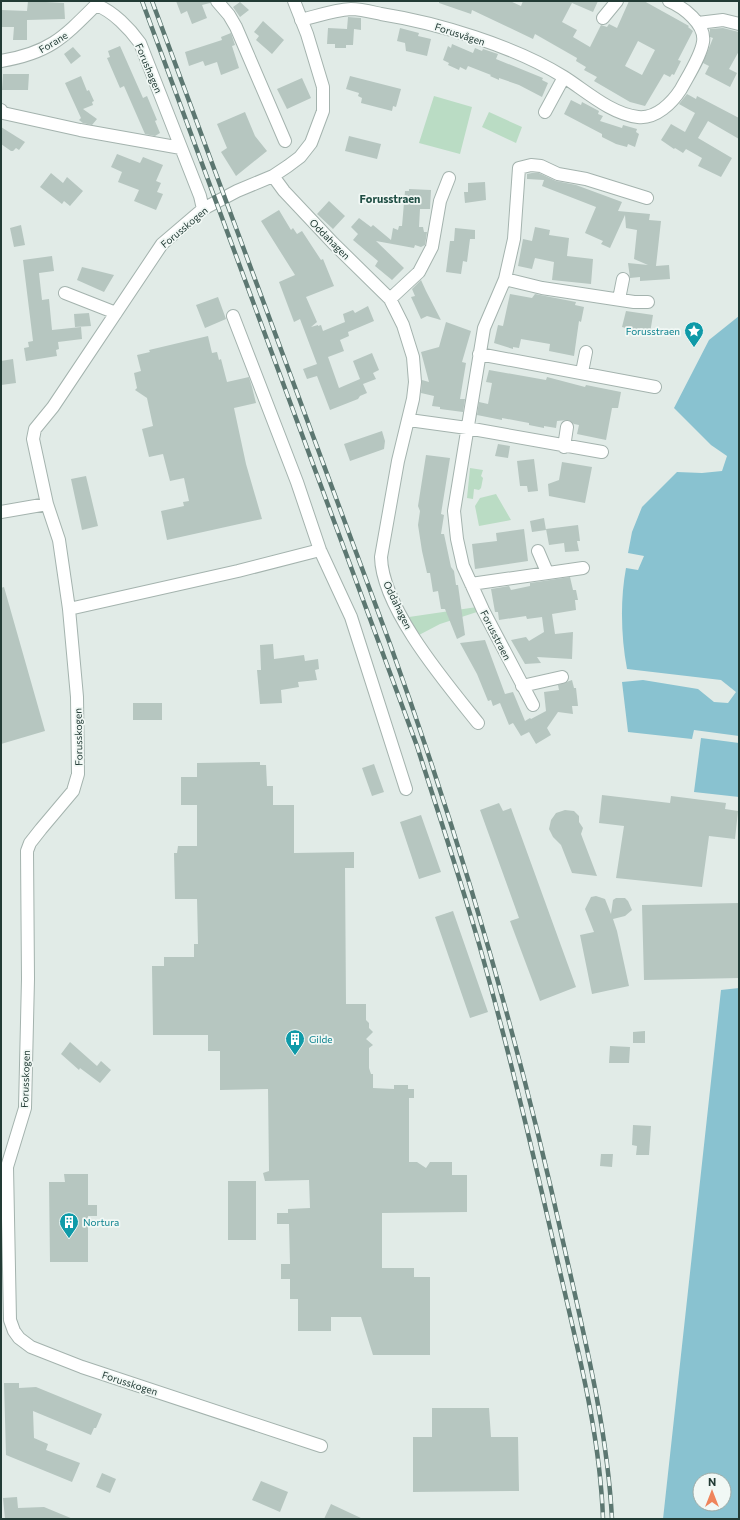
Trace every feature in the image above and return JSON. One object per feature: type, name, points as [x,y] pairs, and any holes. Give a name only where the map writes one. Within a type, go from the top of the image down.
[{"type":"street","points":[[217,1],[229,15],[236,27],[285,141]]},
{"type":"street","name":"Forusskogen","points":[[294,1],[321,77],[324,100],[320,123],[307,149],[300,157],[273,176],[242,189],[203,209],[162,244],[53,407],[35,429],[33,439],[47,504],[59,540],[70,608],[77,704],[78,774],[73,791],[30,843],[26,858],[28,979],[25,1108],[8,1167],[10,1320],[14,1331],[19,1338],[75,1364],[321,1446]]},
{"type":"street","points":[[603,18],[617,1]]},
{"type":"street","name":"Forusvågen","points":[[301,20],[352,5],[449,30],[526,58],[564,77],[616,110],[636,117],[647,117],[657,113],[676,97],[690,74],[704,41],[698,23],[681,6],[669,1]]},
{"type":"street","name":"Forane","points":[[1,61],[33,54],[53,44],[69,34],[95,3]]},
{"type":"street","name":"Forushagen","points":[[95,3],[109,12],[134,35],[140,43],[200,196],[203,209]]},
{"type":"street","points":[[698,23],[723,20],[739,24]]},
{"type":"street","points":[[545,112],[564,77]]},
{"type":"street","points":[[1,110],[3,113],[80,130],[181,148]]},
{"type":"street","name":"Forusstraen","points":[[533,705],[483,610],[463,566],[457,539],[454,511],[479,354],[487,318],[505,279],[516,226],[519,168],[531,165],[541,166],[558,174],[586,179],[647,198]]},
{"type":"street","name":"Oddahagen","points":[[273,176],[284,191],[390,299],[403,325],[413,357],[415,382],[409,420],[395,476],[382,557],[382,569],[387,585],[414,639],[478,723]]},
{"type":"street","points":[[390,299],[419,272],[432,246],[440,201],[449,178]]},
{"type":"street","points":[[505,279],[542,288],[648,302]]},
{"type":"street","points":[[619,299],[623,279]]},
{"type":"street","points":[[65,293],[116,313]]},
{"type":"street","points":[[232,316],[297,482],[320,550],[351,617],[406,789]]},
{"type":"street","points":[[582,372],[586,352]]},
{"type":"street","points":[[479,354],[582,372],[655,387]]},
{"type":"street","points":[[409,420],[467,428],[564,447],[602,452]]},
{"type":"street","points":[[564,447],[567,427]]},
{"type":"street","points":[[1,512],[47,504]]},
{"type":"street","points":[[70,608],[238,571],[320,550]]},
{"type":"street","points":[[538,551],[547,572]]},
{"type":"street","points":[[471,584],[582,568]]},
{"type":"street","points":[[522,686],[562,677]]},
{"type":"green space","points":[[434,96],[472,107],[460,154],[419,143]]},
{"type":"green space","points":[[489,112],[522,127],[516,143],[482,127]]},
{"type":"green space","points":[[470,468],[483,470],[481,476],[483,478],[481,488],[479,490],[474,489],[473,499],[467,498]]},
{"type":"green space","points":[[496,494],[511,520],[479,526],[475,506],[480,498]]},
{"type":"green space","points":[[477,607],[480,611],[440,624],[419,635],[409,617]]},
{"type":"water","points":[[739,316],[739,736],[694,730],[692,739],[628,732],[622,682],[643,680],[698,689],[714,702],[728,703],[736,692],[721,680],[627,669],[623,644],[622,606],[626,568],[638,570],[644,556],[628,553],[632,532],[642,507],[677,472],[702,473],[722,471],[727,456],[711,445],[674,408],[709,340]]},
{"type":"water","points":[[701,738],[739,743],[739,797],[694,792]]},
{"type":"water","points":[[739,988],[739,1519],[663,1519],[721,990]]},
{"type":"building","points":[[28,1],[64,3],[65,19],[27,20],[27,40],[13,40],[14,27],[1,27],[1,10],[27,11]]},
{"type":"building","points":[[176,1],[210,1],[210,3],[202,5],[207,18],[192,24],[187,11],[181,14]]},
{"type":"building","points":[[439,1],[510,1],[521,6],[523,1],[598,1],[593,12],[572,3],[562,22],[577,30],[573,37],[590,47],[601,25],[607,27],[609,24],[617,28],[629,1],[644,1],[689,26],[688,27],[693,31],[678,60],[681,61],[674,75],[672,74],[670,77],[664,74],[645,106],[630,102],[594,81],[597,77],[584,70],[586,67],[576,61],[577,58],[535,34],[533,39],[472,10],[471,14],[439,3]],"holes":[[[638,41],[655,50],[642,75],[625,66]]]},
{"type":"building","points":[[240,2],[249,10],[240,17],[233,7]]},
{"type":"building","points":[[348,17],[361,18],[361,30],[354,29],[353,45],[346,45],[346,48],[335,48],[335,44],[327,44],[328,28],[347,29]]},
{"type":"building","points":[[263,21],[284,40],[272,54],[256,40],[259,36],[254,32]]},
{"type":"building","points":[[400,28],[419,33],[418,36],[431,39],[427,56],[406,51],[405,43],[397,41]]},
{"type":"building","points":[[723,28],[739,32],[739,51],[729,69],[737,73],[730,87],[705,74],[709,66],[703,63],[713,38],[710,37],[710,29]]},
{"type":"building","points":[[231,33],[235,45],[232,46],[239,68],[221,75],[217,62],[205,66],[203,61],[189,66],[185,52],[222,40],[221,37]]},
{"type":"building","points":[[452,44],[473,53],[475,48],[498,54],[496,59],[543,78],[542,80],[548,83],[542,97],[519,85],[499,78],[499,80],[490,76],[491,75],[468,66],[466,70],[460,67],[459,70],[448,65],[449,63],[443,60],[448,46],[451,48]]},
{"type":"building","points":[[120,46],[143,98],[147,96],[157,120],[155,121],[160,133],[155,136],[145,134],[124,86],[120,88],[107,58],[110,57],[108,51]]},
{"type":"building","points":[[73,47],[81,56],[71,64],[64,54]]},
{"type":"building","points":[[3,74],[29,74],[28,90],[2,90]]},
{"type":"building","points":[[81,76],[87,91],[89,90],[94,101],[92,102],[93,105],[83,109],[97,119],[92,125],[83,123],[79,120],[81,118],[65,83]]},
{"type":"building","points":[[350,76],[401,89],[396,107],[393,106],[392,111],[361,103],[362,98],[358,96],[359,93],[346,89]]},
{"type":"building","points":[[302,78],[311,98],[287,109],[277,89]]},
{"type":"building","points":[[687,94],[696,99],[697,96],[739,118],[739,139],[708,121],[698,138],[732,158],[721,177],[698,166],[702,158],[686,149],[683,153],[661,140],[671,124],[685,132],[695,113],[679,104]]},
{"type":"building","points":[[571,100],[581,105],[582,102],[599,111],[598,114],[603,116],[600,121],[622,128],[623,125],[637,129],[636,132],[639,134],[635,147],[628,144],[627,147],[616,144],[602,137],[602,134],[564,114]]},
{"type":"building","points":[[245,112],[255,136],[267,151],[236,176],[221,152],[227,148],[217,124]]},
{"type":"building","points":[[1,127],[25,142],[19,150],[16,148],[11,151],[1,144]]},
{"type":"building","points":[[349,136],[381,144],[377,159],[345,151]]},
{"type":"building","points":[[117,154],[140,163],[143,157],[163,165],[156,181],[161,183],[157,192],[163,194],[156,210],[134,201],[139,190],[118,182],[122,172],[111,167]]},
{"type":"building","points":[[51,173],[63,183],[67,177],[83,191],[70,206],[64,201],[62,204],[40,187]]},
{"type":"building","points":[[539,173],[556,181],[576,185],[622,202],[618,211],[650,214],[649,220],[661,221],[656,266],[669,265],[670,279],[640,281],[640,277],[630,278],[628,263],[648,265],[634,259],[637,230],[626,228],[625,215],[610,248],[601,244],[603,241],[585,233],[596,207],[542,186],[544,180],[527,179],[527,174]]},
{"type":"building","points":[[485,182],[486,200],[465,203],[464,192],[468,192],[468,183]]},
{"type":"building","points":[[409,189],[431,190],[430,209],[420,209],[419,227],[423,227],[424,232],[427,232],[425,245],[421,247],[415,245],[414,248],[376,241],[404,268],[392,280],[375,266],[378,261],[353,240],[358,234],[351,227],[359,218],[371,227],[373,225],[391,240],[393,228],[398,230],[399,226],[402,226],[405,191],[409,191]]},
{"type":"building","points":[[329,201],[345,216],[333,229],[317,214]]},
{"type":"building","points":[[279,210],[291,230],[293,228],[297,234],[302,231],[321,260],[323,259],[334,286],[306,297],[317,322],[311,327],[321,325],[323,331],[345,322],[343,314],[353,310],[355,313],[368,306],[374,321],[348,332],[349,336],[340,340],[344,351],[328,357],[339,388],[360,379],[353,361],[372,353],[379,370],[373,373],[376,379],[363,384],[367,393],[360,396],[358,399],[330,410],[317,376],[307,379],[303,369],[317,364],[300,319],[294,322],[279,282],[295,275],[261,221]]},
{"type":"building","points":[[21,225],[25,245],[14,247],[10,228]]},
{"type":"building","points":[[535,227],[550,230],[549,235],[569,238],[567,256],[593,259],[591,284],[552,280],[554,262],[535,258],[532,269],[518,266],[523,239],[532,241]]},
{"type":"building","points":[[455,228],[475,230],[475,239],[470,239],[467,262],[463,261],[461,274],[446,272],[450,241],[454,241]]},
{"type":"building","points":[[52,256],[54,271],[39,273],[42,300],[49,299],[52,330],[81,327],[82,339],[58,342],[59,349],[56,350],[57,356],[26,361],[24,348],[29,347],[28,342],[33,341],[23,260]]},
{"type":"building","points":[[82,267],[114,275],[104,292],[77,280]]},
{"type":"building","points":[[421,280],[441,320],[427,316],[421,319],[411,297],[415,296],[412,289]]},
{"type":"building","points":[[510,294],[532,298],[535,294],[576,302],[575,305],[584,307],[581,322],[579,321],[574,356],[549,351],[550,344],[521,339],[519,348],[513,347],[513,349],[494,343],[498,325],[503,326]]},
{"type":"building","points":[[218,297],[226,319],[205,328],[196,305]]},
{"type":"building","points":[[626,311],[653,315],[650,333],[644,333],[622,327]]},
{"type":"building","points":[[89,313],[91,326],[75,327],[74,314]]},
{"type":"building","points":[[446,322],[471,331],[462,362],[466,363],[460,399],[465,399],[463,412],[440,409],[440,407],[432,406],[434,396],[421,393],[422,380],[429,382],[421,352],[439,347]]},
{"type":"building","points":[[208,336],[212,353],[217,352],[219,360],[221,359],[227,382],[249,377],[252,387],[256,403],[234,408],[246,464],[262,519],[167,540],[161,511],[184,506],[183,502],[189,501],[184,478],[170,481],[163,454],[149,457],[142,429],[153,426],[147,398],[135,390],[137,388],[134,373],[141,371],[137,355],[150,352],[149,350]]},
{"type":"building","points":[[13,359],[16,383],[1,385],[1,361]]},
{"type":"building","points":[[489,370],[546,380],[547,377],[585,387],[586,385],[621,392],[618,408],[612,408],[606,440],[577,434],[579,425],[568,420],[557,421],[556,428],[544,426],[544,428],[529,425],[529,423],[477,415],[479,402],[488,404],[492,383],[486,382]]},
{"type":"building","points":[[382,431],[385,441],[384,449],[350,461],[344,444]]},
{"type":"building","points":[[498,444],[510,446],[508,458],[495,456]]},
{"type":"building","points":[[426,455],[450,458],[441,514],[444,515],[441,534],[444,534],[451,567],[454,571],[456,585],[458,585],[465,635],[457,639],[445,609],[441,609],[438,591],[433,592],[430,573],[427,573],[422,551],[418,525],[420,511],[418,506]]},
{"type":"building","points":[[534,459],[538,491],[528,492],[527,486],[520,486],[517,461]]},
{"type":"building","points":[[562,462],[592,467],[585,503],[549,496],[548,484],[559,480]]},
{"type":"building","points":[[86,476],[98,526],[82,530],[71,479]]},
{"type":"building","points":[[544,518],[546,530],[532,532],[530,521]]},
{"type":"building","points":[[578,525],[580,541],[577,541],[579,551],[565,552],[564,543],[549,545],[546,529]]},
{"type":"building","points":[[524,529],[528,561],[475,569],[472,544],[497,541],[496,533]]},
{"type":"building","points":[[570,577],[573,590],[576,590],[578,600],[575,600],[576,610],[552,614],[555,634],[573,632],[572,659],[537,657],[541,663],[525,664],[511,640],[526,637],[529,641],[544,632],[542,617],[527,619],[526,616],[499,620],[498,612],[495,612],[491,589],[509,586],[511,590],[530,586],[530,583]]},
{"type":"building","points":[[4,587],[45,731],[1,744],[1,588]]},
{"type":"building","points":[[485,640],[505,694],[513,692],[525,721],[546,711],[544,692],[559,690],[558,685],[572,680],[574,688],[576,688],[578,706],[572,706],[573,714],[558,712],[547,728],[551,735],[536,744],[529,732],[521,736],[513,723],[509,725],[500,703],[493,706],[491,700],[488,701],[477,674],[460,643]]},
{"type":"building","points":[[273,644],[274,659],[304,655],[305,661],[318,659],[319,669],[315,670],[317,680],[298,682],[299,687],[281,690],[282,703],[260,704],[257,670],[261,670],[260,645]]},
{"type":"building","points":[[133,703],[162,703],[162,720],[133,720]]},
{"type":"building","name":"Gilde","points":[[260,762],[260,765],[266,765],[267,786],[273,786],[273,805],[294,805],[294,853],[354,852],[354,868],[345,868],[346,1004],[366,1004],[366,1020],[369,1023],[369,1028],[373,1032],[366,1039],[373,1045],[369,1048],[369,1068],[371,1074],[373,1074],[373,1088],[394,1089],[394,1085],[408,1085],[408,1089],[414,1089],[414,1098],[409,1098],[409,1162],[417,1162],[426,1168],[430,1162],[452,1162],[452,1175],[467,1175],[467,1212],[382,1213],[382,1268],[414,1268],[414,1277],[430,1277],[430,1355],[373,1355],[361,1317],[331,1317],[331,1331],[298,1331],[298,1299],[290,1299],[290,1279],[281,1279],[281,1264],[290,1264],[289,1224],[277,1224],[277,1213],[288,1213],[288,1209],[310,1208],[309,1180],[265,1181],[263,1173],[269,1171],[268,1089],[220,1090],[220,1051],[208,1051],[208,1035],[153,1035],[152,966],[164,966],[164,957],[194,957],[194,944],[198,944],[197,899],[175,899],[174,853],[177,853],[178,846],[197,846],[197,805],[181,805],[181,777],[197,777],[197,763]]},
{"type":"building","points":[[374,764],[384,792],[372,796],[362,768]]},
{"type":"building","points":[[602,795],[670,803],[671,796],[726,803],[725,809],[738,811],[735,839],[709,836],[702,887],[616,878],[624,826],[599,823]]},
{"type":"building","points":[[499,803],[503,811],[511,808],[576,987],[540,1001],[510,921],[519,918],[480,810]]},
{"type":"building","points":[[565,810],[574,811],[579,816],[579,822],[583,828],[581,834],[597,876],[572,873],[561,845],[553,837],[549,829],[551,820],[556,813]]},
{"type":"building","points":[[421,815],[441,872],[419,879],[400,822]]},
{"type":"building","points":[[596,896],[605,899],[611,914],[613,900],[616,898],[625,898],[632,910],[625,916],[613,919],[629,986],[592,994],[580,935],[594,932],[585,909],[591,897]]},
{"type":"building","points":[[739,903],[739,978],[644,980],[642,905]]},
{"type":"building","points":[[453,911],[488,1012],[470,1018],[435,917]]},
{"type":"building","points":[[645,1031],[645,1043],[633,1043],[633,1032]]},
{"type":"building","points":[[70,1042],[97,1066],[101,1061],[111,1070],[100,1083],[80,1068],[79,1070],[61,1054]]},
{"type":"building","points":[[610,1046],[630,1047],[629,1063],[609,1063]]},
{"type":"building","points":[[633,1125],[651,1126],[649,1155],[636,1155],[637,1146],[632,1145]]},
{"type":"building","points":[[601,1154],[613,1154],[612,1167],[600,1166]]},
{"type":"building","name":"Nortura","points":[[64,1174],[88,1174],[88,1205],[97,1205],[97,1216],[88,1216],[88,1262],[50,1262],[49,1182],[65,1182]]},
{"type":"building","points":[[228,1181],[256,1181],[256,1240],[228,1240]]},
{"type":"building","points":[[4,1383],[19,1383],[19,1388],[36,1387],[102,1414],[91,1435],[33,1411],[34,1438],[48,1444],[46,1450],[80,1463],[72,1482],[6,1455]]},
{"type":"building","points":[[432,1408],[489,1408],[491,1437],[518,1437],[519,1491],[413,1492],[413,1437],[432,1437]]},
{"type":"building","points":[[102,1473],[116,1479],[110,1493],[96,1487]]},
{"type":"building","points":[[261,1481],[288,1492],[280,1512],[252,1500]]},
{"type":"building","points":[[17,1497],[18,1508],[44,1507],[73,1519],[5,1519],[3,1498]]},
{"type":"building","points":[[331,1504],[363,1519],[324,1519]]},
{"type":"railway","points":[[142,1],[417,746],[464,894],[511,1063],[580,1358],[597,1455],[603,1519]]},
{"type":"railway","points":[[152,1],[390,644],[441,792],[487,942],[547,1169],[587,1347],[600,1415],[612,1519]]},
{"type":"place","name":"Forusstraen","points":[[694,348]]},
{"type":"place","name":"Gilde","points":[[295,1056]]},
{"type":"place","name":"Nortura","points":[[69,1239]]},
{"type":"district","name":"Forusstraen","points":[[390,199]]}]
